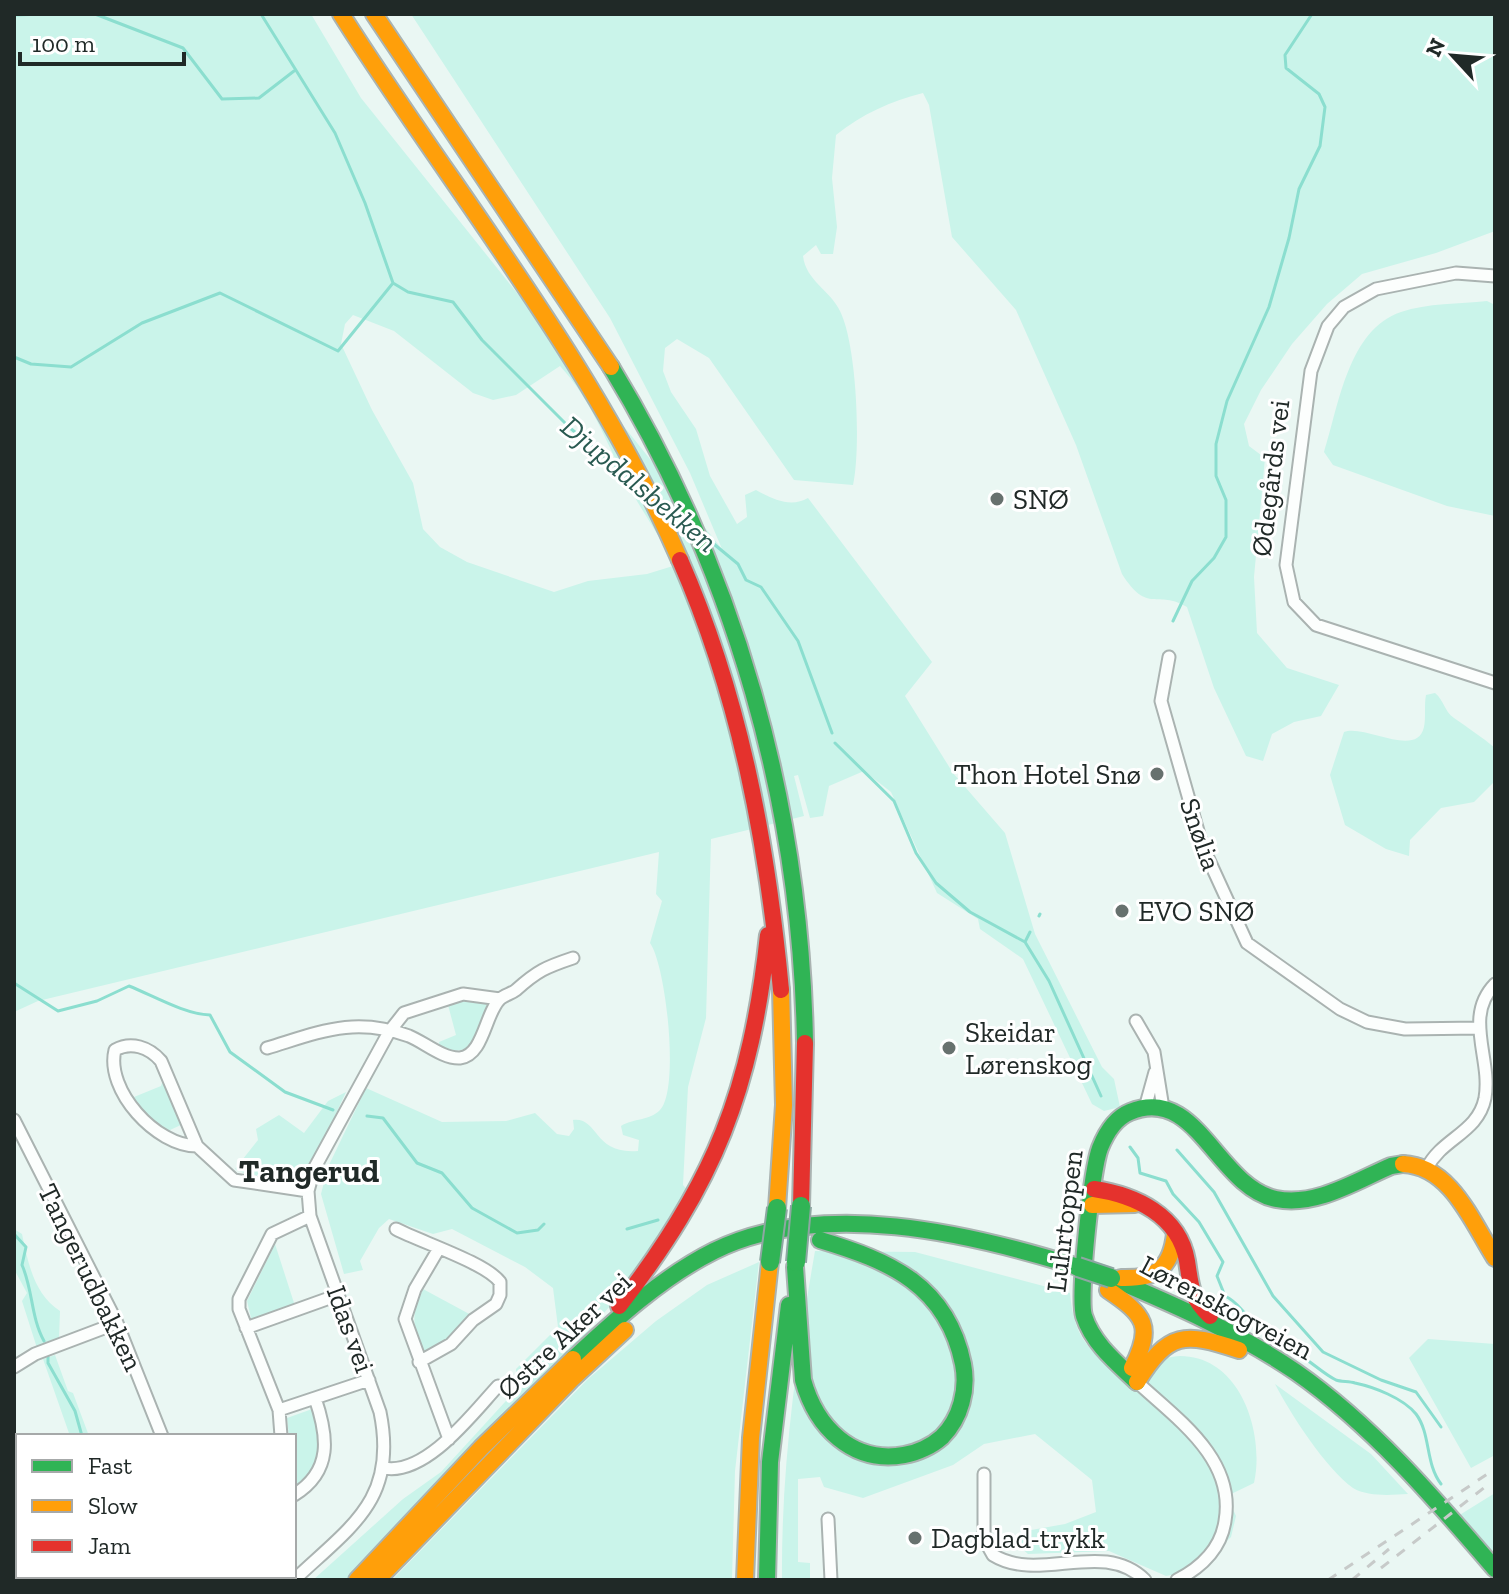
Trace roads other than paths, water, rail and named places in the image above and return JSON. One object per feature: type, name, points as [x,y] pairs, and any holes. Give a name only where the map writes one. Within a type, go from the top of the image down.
[{"type":"main road","points":[[341,14],[564,342],[649,491],[689,582],[722,677],[752,787],[782,984],[785,1069],[777,1208],[751,1438],[745,1580]]},
{"type":"main road","points":[[374,14],[538,254],[629,396],[678,490],[727,605],[773,758],[799,909],[808,1067],[801,1206],[770,1462],[767,1580]]},
{"type":"main road","points":[[586,1345],[675,1232],[727,1135],[749,1069],[760,1019],[771,899]]},
{"type":"main road","points":[[1154,1108],[1193,1124],[1242,1183],[1275,1199],[1305,1200],[1324,1196],[1391,1166],[1406,1164],[1427,1168],[1446,1182],[1495,1258]]},
{"type":"main road","name":"Luhrtoppen","points":[[1133,1378],[1096,1342],[1082,1312],[1082,1289],[1097,1156],[1107,1131],[1120,1118],[1154,1108]]},
{"type":"main road","points":[[1093,1197],[1143,1204],[1158,1212],[1184,1250],[1191,1298],[1241,1345]]},
{"type":"main road","name":"Østre Aker vei","points":[[357,1580],[586,1345],[657,1287],[714,1251],[788,1230],[861,1227]]},
{"type":"main road","name":"Lørenskogveien","points":[[861,1227],[968,1239],[1060,1267],[1110,1284],[1241,1345],[1318,1389],[1384,1447],[1495,1569]]},
{"type":"main road","points":[[1110,1284],[1158,1274],[1173,1258],[1175,1234]]},
{"type":"main road","name":"Østre Aker vei","points":[[377,1580],[580,1371],[659,1301],[705,1270],[765,1247],[845,1236],[877,1237]]},
{"type":"main road","name":"Lørenskogveien","points":[[877,1237],[968,1249],[1060,1267]]},
{"type":"main road","points":[[795,1265],[803,1379],[811,1404],[824,1426],[851,1449],[876,1458],[910,1456],[940,1439],[958,1413],[966,1380],[959,1342],[945,1316],[925,1290],[900,1271],[865,1253],[820,1240]]},
{"type":"main road","points":[[1110,1284],[1139,1310],[1146,1324],[1144,1347],[1133,1378]]},
{"type":"main road","points":[[1133,1378],[1175,1336],[1193,1335],[1241,1345]]},
{"type":"main road","name":"Lørenskogveien","points":[[1241,1345],[1373,1446],[1448,1524],[1489,1580]]},
{"type":"street","name":"Ødegårds vei","points":[[1495,276],[1456,273],[1376,289],[1344,307],[1328,326],[1311,371],[1286,565],[1294,602],[1316,625],[1495,683]]},
{"type":"street","name":"Snølia","points":[[1169,657],[1161,701],[1202,845],[1247,943],[1340,1009],[1367,1022],[1405,1029],[1479,1028]]},
{"type":"street","points":[[389,1032],[404,1013],[463,994],[500,999],[514,992],[527,977],[542,968],[573,958]]},
{"type":"street","points":[[1427,1168],[1440,1148],[1473,1125],[1482,1110],[1486,1083],[1479,1028],[1480,1005],[1495,984]]},
{"type":"street","points":[[267,1048],[339,1025],[362,1024],[407,1036],[451,1057],[462,1058],[473,1051],[500,999]]},
{"type":"street","points":[[1136,1021],[1151,1044],[1157,1067],[1154,1108]]},
{"type":"street","name":"Idas vei","points":[[294,1580],[358,1520],[375,1494],[384,1468],[385,1435],[369,1380],[310,1216],[308,1191],[326,1145],[389,1032]]},
{"type":"street","points":[[197,1146],[183,1146],[168,1139],[139,1118],[114,1068],[115,1050],[128,1045],[153,1052],[161,1061],[197,1146],[210,1162],[234,1180],[308,1191]]},
{"type":"street","points":[[1154,1108],[1157,1067]]},
{"type":"street","name":"Tangerudbakken","points":[[14,1120],[117,1323],[161,1434]]},
{"type":"street","points":[[281,1434],[279,1410],[246,1328],[239,1299],[272,1234],[310,1216]]},
{"type":"street","points":[[396,1229],[438,1250],[484,1267],[500,1282],[496,1304],[473,1320],[451,1344],[419,1362]]},
{"type":"street","points":[[438,1250],[408,1305],[407,1331],[449,1439]]},
{"type":"street","points":[[246,1328],[338,1295]]},
{"type":"street","points":[[14,1367],[35,1354],[117,1323]]},
{"type":"street","points":[[1133,1378],[1208,1452],[1227,1496],[1223,1534],[1218,1544],[1197,1570],[1177,1580]]},
{"type":"street","points":[[279,1410],[369,1380]]},
{"type":"street","points":[[384,1468],[409,1467],[449,1439],[498,1386]]},
{"type":"street","points":[[296,1493],[317,1476],[327,1446],[325,1427],[315,1398]]},
{"type":"street","points":[[984,1474],[984,1539],[993,1555],[1019,1565],[1109,1561],[1133,1569],[1145,1580]]},
{"type":"street","points":[[828,1519],[831,1580]]},
{"type":"waterway","points":[[14,15],[45,14]]},
{"type":"waterway","points":[[95,14],[183,48],[222,99],[259,98],[294,71]]},
{"type":"waterway","points":[[261,14],[335,133],[365,203],[393,283]]},
{"type":"waterway","points":[[1173,621],[1192,581],[1214,558],[1226,537],[1226,500],[1216,476],[1216,444],[1227,401],[1269,307],[1299,189],[1320,146],[1325,107],[1319,94],[1286,68],[1285,55],[1312,14]]},
{"type":"waterway","name":"Djupdalsbekken","points":[[393,283],[408,292],[453,302],[482,340],[570,428],[631,478]]},
{"type":"waterway","points":[[14,357],[31,364],[71,367],[142,323],[220,293],[338,351],[393,283]]},
{"type":"waterway","name":"Djupdalsbekken","points":[[665,505],[681,518]]},
{"type":"waterway","name":"Djupdalsbekken","points":[[709,540],[738,564],[746,580],[761,587],[798,641],[832,733]]},
{"type":"waterway","name":"Djupdalsbekken","points":[[835,743],[894,801],[916,853],[936,883],[970,912],[1025,942],[1049,981],[1101,1096]]},
{"type":"waterway","points":[[1025,942],[1030,932]]},
{"type":"waterway","points":[[14,983],[58,1011],[97,1001],[129,986],[180,1008],[210,1015],[230,1052],[285,1092],[333,1110]]},
{"type":"waterway","points":[[367,1116],[383,1118],[417,1163],[442,1173],[472,1208],[517,1233],[538,1230],[544,1224]]},
{"type":"waterway","name":"Djupdalsbekken","points":[[1130,1147],[1138,1158],[1140,1173],[1166,1181],[1173,1194],[1199,1222],[1223,1262],[1217,1276],[1225,1296],[1250,1318],[1281,1337],[1285,1341],[1283,1349],[1297,1354],[1336,1380],[1379,1390],[1410,1408],[1421,1422],[1432,1467],[1441,1484]]},
{"type":"waterway","points":[[1177,1150],[1214,1192],[1273,1296],[1323,1352],[1381,1380],[1416,1392],[1441,1427]]},
{"type":"waterway","points":[[627,1229],[658,1220]]},
{"type":"waterway","points":[[14,1234],[26,1247],[22,1265],[44,1341]]},
{"type":"waterway","points":[[48,1356],[48,1363],[75,1411],[81,1434]]},
{"type":"railway","points":[[1328,1580],[1495,1469]]},
{"type":"railway","points":[[1381,1568],[1485,1487]]},
{"type":"railway","points":[[1352,1580],[1389,1549]]},
{"type":"place","name":"SNØ","points":[[997,499]]},
{"type":"place","name":"Thon Hotel Snø","points":[[1157,774]]},
{"type":"place","name":"EVO SNØ","points":[[1122,911]]},
{"type":"place","name":"Skeidar Lørenskog","points":[[949,1048]]},
{"type":"place","name":"Dagblad-trykk","points":[[915,1538]]},
{"type":"district","name":"Tangerud","points":[[309,1171]]}]
